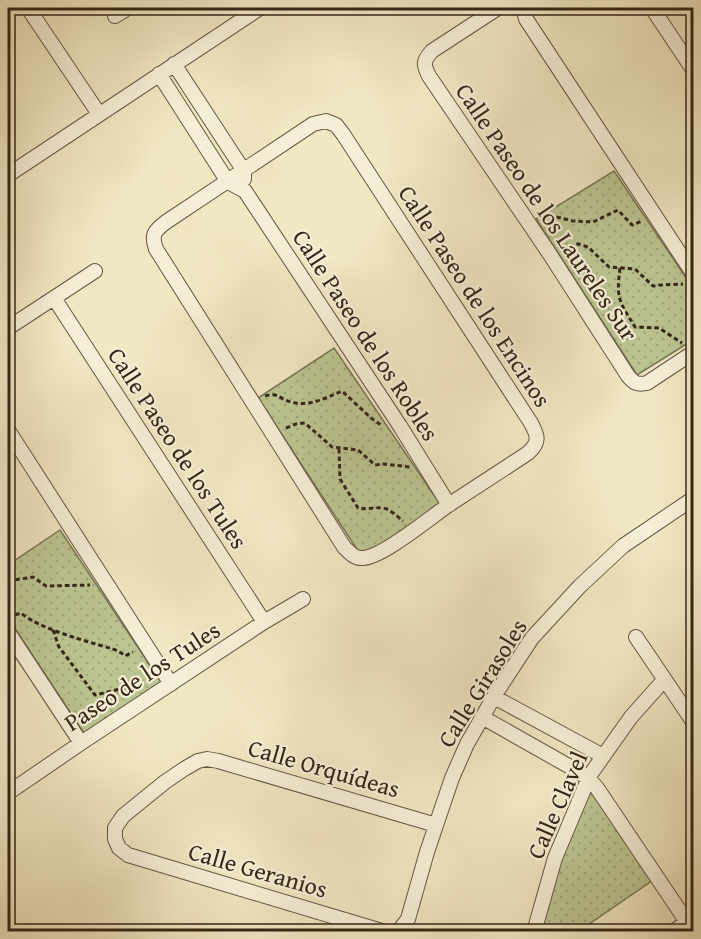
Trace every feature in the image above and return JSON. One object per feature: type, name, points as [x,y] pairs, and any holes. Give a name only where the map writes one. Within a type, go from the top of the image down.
[{"type":"street","points":[[28,8],[99,114]]},
{"type":"street","points":[[115,16],[128,8]]},
{"type":"street","points":[[8,173],[260,8]]},
{"type":"street","name":"Calle Paseo de los Laureles Sur","points":[[498,8],[432,51],[424,62],[429,76],[549,253],[628,376],[636,384],[647,383],[689,348]]},
{"type":"street","points":[[512,8],[525,14],[655,216],[689,280]]},
{"type":"street","points":[[652,8],[693,71]]},
{"type":"street","name":"Calle Paseo de los Robles","points":[[174,64],[243,171],[245,191],[449,504]]},
{"type":"street","name":"Calle Paseo de los Robles","points":[[159,74],[228,182],[245,191]]},
{"type":"street","name":"Calle Paseo de los Encinos","points":[[326,121],[336,125],[536,432],[537,439],[534,447],[528,453],[372,557],[357,558],[344,547],[156,249],[153,240],[158,227],[243,171],[314,124],[326,121]]},
{"type":"street","points":[[8,328],[95,271]]},
{"type":"street","name":"Calle Paseo de los Tules","points":[[54,298],[264,622]]},
{"type":"street","points":[[8,430],[171,684]]},
{"type":"street","name":"Calle Girasoles","points":[[398,932],[409,925],[427,852],[459,761],[482,717],[532,638],[580,586],[623,546],[693,498]]},
{"type":"street","name":"Paseo de los Tules","points":[[8,793],[264,622],[303,599]]},
{"type":"street","points":[[8,632],[81,743]]},
{"type":"street","points":[[636,637],[693,723]]},
{"type":"street","name":"Calle Clavel","points":[[534,932],[555,858],[589,779],[631,717],[664,680]]},
{"type":"street","points":[[494,697],[603,756]]},
{"type":"street","points":[[482,717],[589,779],[597,788],[690,920],[673,932]]},
{"type":"street","name":"Calle Orquídeas","points":[[119,848],[115,839],[115,828],[123,816],[165,782],[198,761],[207,759],[436,825]]},
{"type":"street","name":"Calle Geranios","points":[[119,848],[128,855],[151,863],[386,932]]},
{"type":"path","points":[[532,228],[548,215],[573,221],[593,222],[618,210],[632,225],[655,216]]},
{"type":"path","points":[[549,253],[578,243],[588,247],[609,267],[635,269],[653,286],[689,280]]},
{"type":"path","points":[[620,268],[617,290],[635,327],[659,328],[689,348]]},
{"type":"path","points":[[251,399],[273,394],[292,403],[306,404],[324,400],[342,391],[384,427],[400,426]]},
{"type":"path","points":[[274,434],[296,424],[305,423],[332,447],[358,450],[375,465],[396,465],[426,470]]},
{"type":"path","points":[[339,448],[340,479],[358,508],[389,510],[414,531]]},
{"type":"path","points":[[8,581],[33,577],[46,586],[108,585]]},
{"type":"path","points":[[8,617],[21,613],[28,619],[53,630],[117,650],[125,656],[145,644]]},
{"type":"path","points":[[53,630],[59,647],[94,695],[142,685],[164,672]]},
{"type":"green space","points":[[614,171],[693,288],[693,340],[637,375],[536,219]]},
{"type":"green space","points":[[334,348],[440,504],[362,557],[258,398]]},
{"type":"green space","points":[[60,530],[165,688],[87,738],[8,618],[8,565]]},
{"type":"green space","points":[[589,779],[656,878],[579,931],[535,932]]}]
